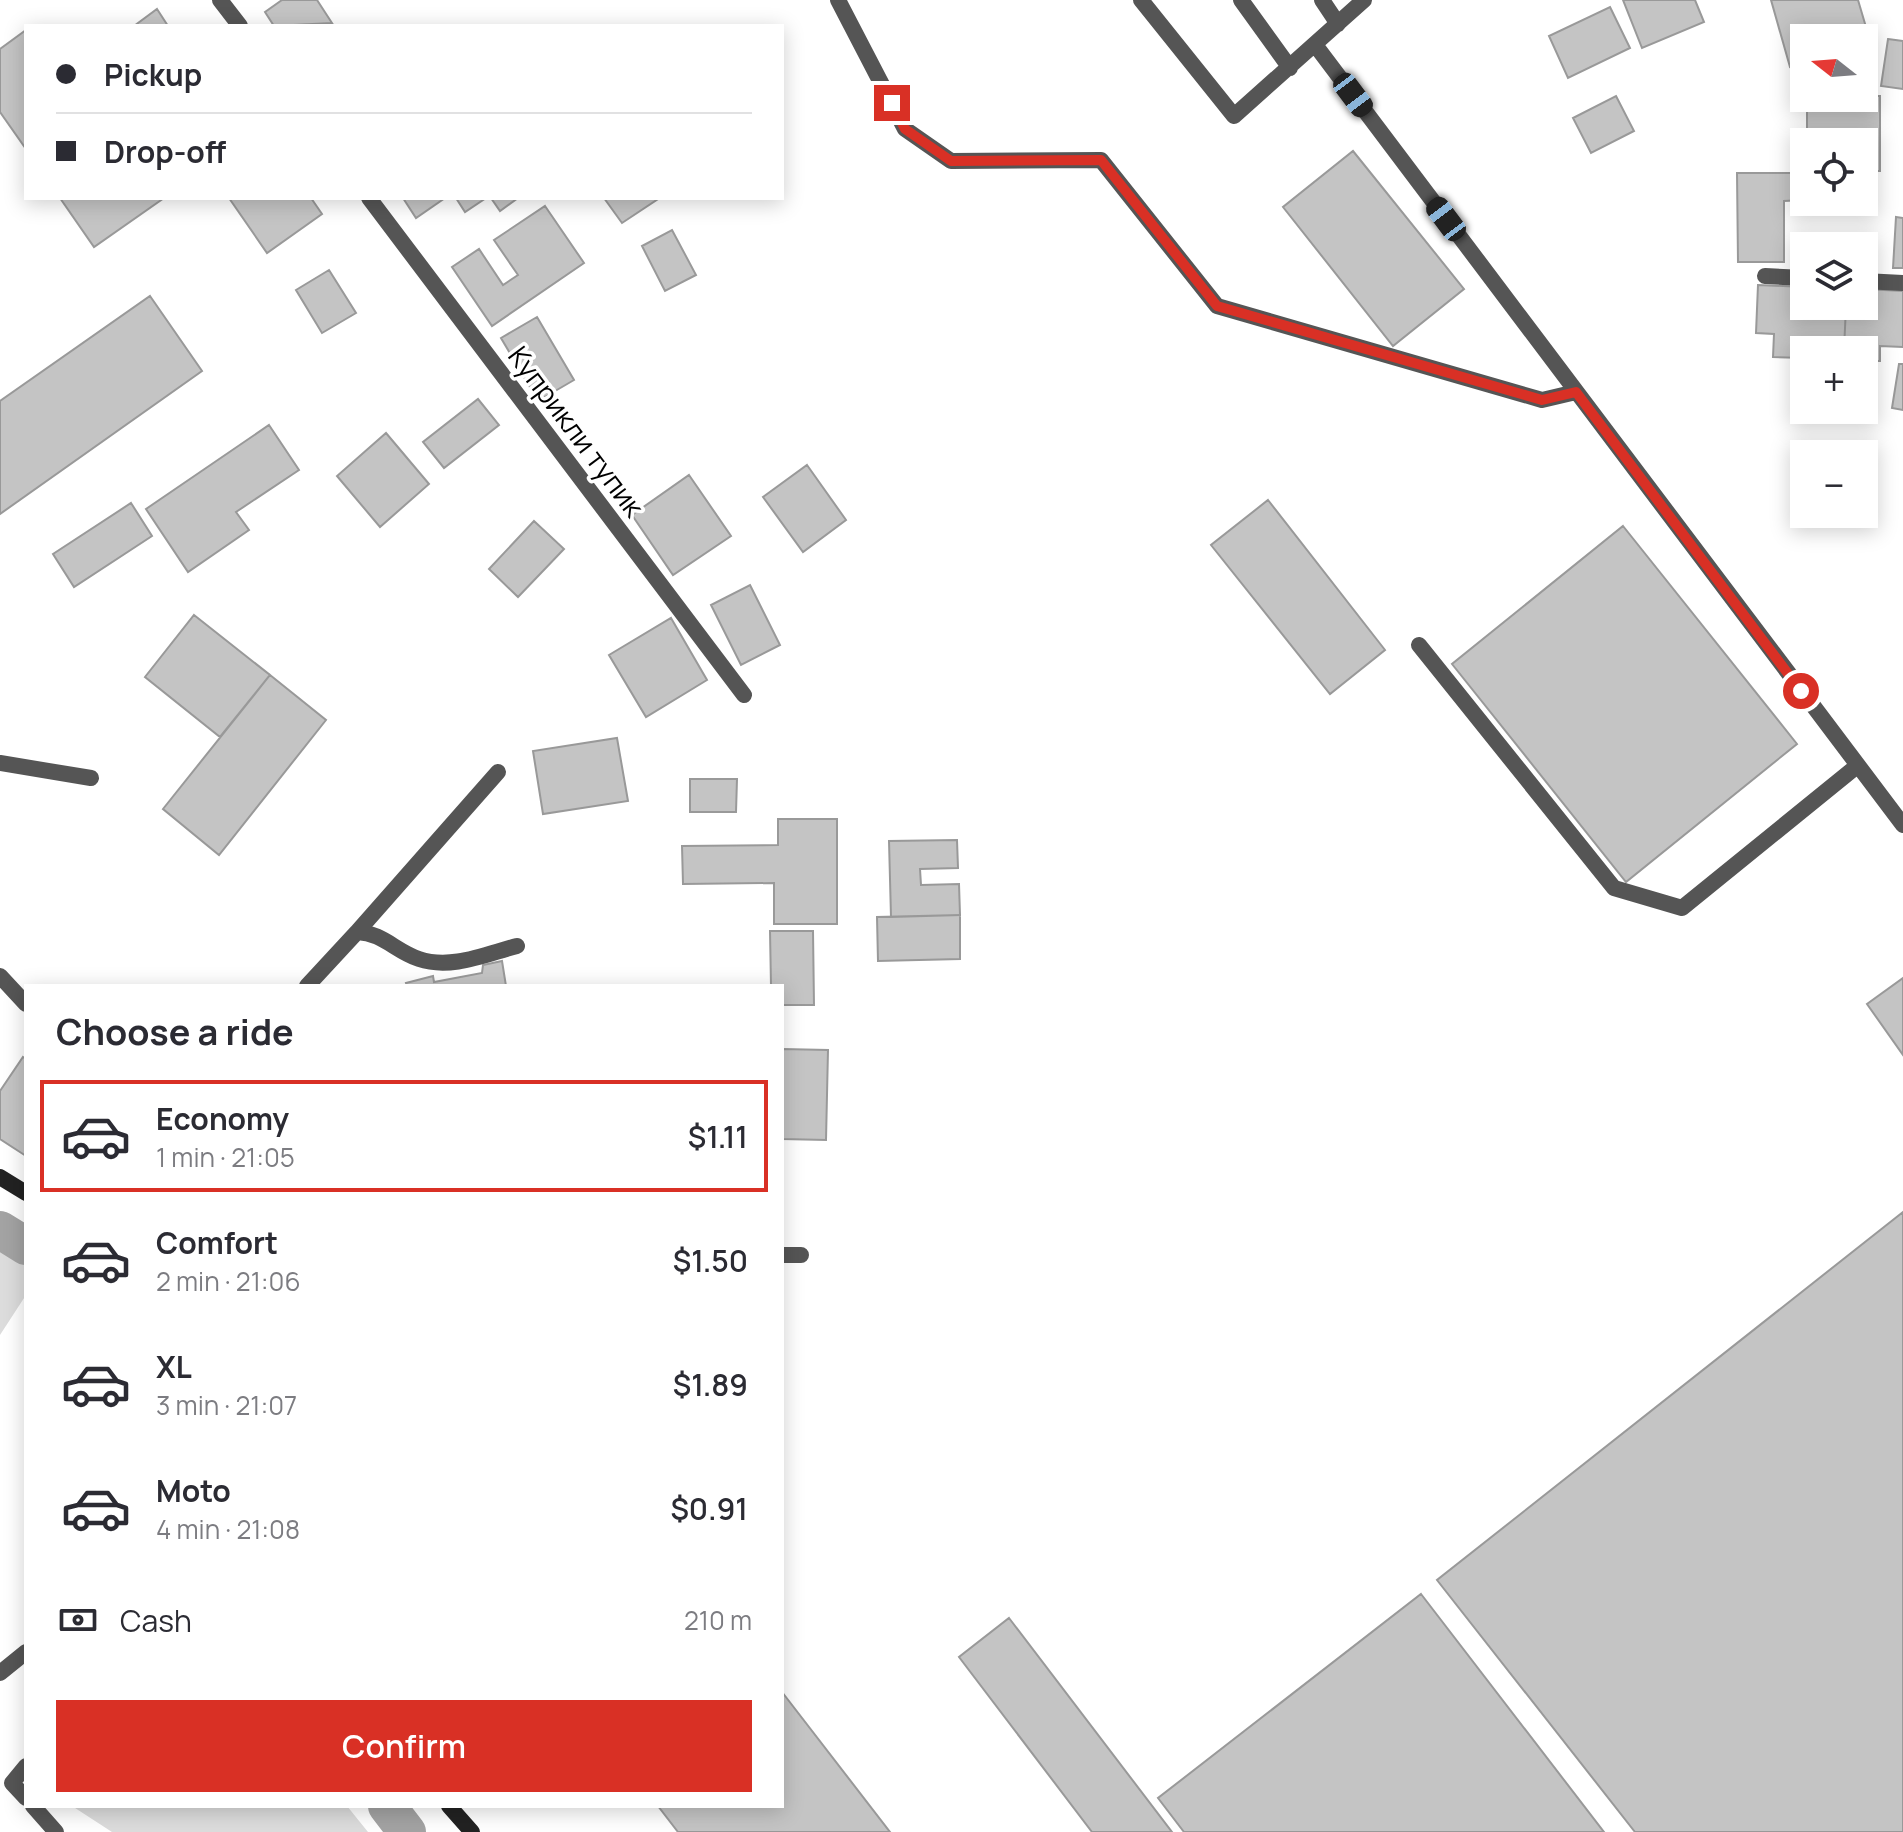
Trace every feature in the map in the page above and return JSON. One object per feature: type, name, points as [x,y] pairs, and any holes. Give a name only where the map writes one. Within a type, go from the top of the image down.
[{"type":"street","points":[[220,0],[238,24]]},
{"type":"street","points":[[838,0],[905,129],[951,161],[1101,160],[1217,306],[1542,400],[1576,392]]},
{"type":"street","points":[[1141,0],[1234,116],[1364,0]]},
{"type":"street","points":[[1241,0],[1290,68]]},
{"type":"street","points":[[1322,0],[1338,24]]},
{"type":"street","points":[[1316,46],[1903,825]]},
{"type":"street","name":"Куприкли тупик","points":[[371,200],[744,695]]},
{"type":"street","points":[[1765,276],[1790,277]]},
{"type":"street","points":[[1878,282],[1903,283]]},
{"type":"street","points":[[1419,645],[1614,888],[1682,908],[1857,766]]},
{"type":"street","points":[[0,763],[91,778]]},
{"type":"street","points":[[309,984],[498,772]]},
{"type":"street","points":[[357,932],[374,933],[418,959],[450,964],[517,946]]},
{"type":"street","points":[[0,976],[24,1002]]},
{"type":"street","points":[[0,1177],[24,1192]]},
{"type":"street","points":[[784,1255],[801,1255]]},
{"type":"street","points":[[0,1673],[24,1654]]},
{"type":"street","points":[[24,1768],[12,1783],[24,1796]]},
{"type":"street","points":[[35,1808],[56,1832]]},
{"type":"street","points":[[451,1808],[472,1832]]},
{"type":"shaded area","points":[[0,1245],[24,1260],[24,1298],[0,1335]]},
{"type":"shaded area","points":[[75,1808],[349,1808],[368,1832],[112,1832]]},
{"type":"building","points":[[282,0],[317,0],[332,23],[273,24],[265,12]]},
{"type":"building","points":[[1623,0],[1695,0],[1704,22],[1642,48]]},
{"type":"building","points":[[1771,0],[1858,0],[1865,24],[1790,24],[1790,67]]},
{"type":"building","points":[[1610,7],[1630,48],[1568,78],[1549,36]]},
{"type":"building","points":[[157,9],[167,24],[137,24]]},
{"type":"building","points":[[24,31],[24,146],[0,112],[0,49]]},
{"type":"building","points":[[1888,39],[1903,41],[1903,89],[1881,86]]},
{"type":"building","points":[[1616,96],[1634,131],[1591,153],[1573,118]]},
{"type":"building","points":[[1878,96],[1880,171],[1878,128],[1807,128],[1807,112],[1878,112]]},
{"type":"building","points":[[1353,151],[1464,289],[1393,346],[1283,207]]},
{"type":"building","points":[[1737,173],[1790,173],[1790,201],[1784,201],[1784,262],[1738,262]]},
{"type":"building","points":[[61,200],[161,200],[94,247]]},
{"type":"building","points":[[230,200],[312,200],[322,214],[267,253]]},
{"type":"building","points":[[404,200],[442,200],[416,218]]},
{"type":"building","points":[[457,200],[483,200],[465,212]]},
{"type":"building","points":[[492,200],[515,200],[500,211]]},
{"type":"building","points":[[605,200],[656,200],[622,223]]},
{"type":"building","points":[[545,206],[584,263],[492,326],[452,267],[479,249],[503,285],[518,275],[494,240]]},
{"type":"building","points":[[1896,217],[1903,218],[1903,268],[1893,268]]},
{"type":"building","points":[[672,230],[696,275],[665,291],[642,246]]},
{"type":"building","points":[[329,270],[356,313],[322,333],[296,290]]},
{"type":"building","points":[[1758,285],[1790,286],[1790,320],[1845,320],[1845,336],[1790,336],[1790,358],[1773,357],[1774,334],[1756,333]]},
{"type":"building","points":[[1878,290],[1903,291],[1903,347],[1880,346],[1878,361],[1878,336],[1845,336],[1845,320],[1878,320]]},
{"type":"building","points":[[150,296],[202,371],[0,514],[0,401]]},
{"type":"building","points":[[537,317],[574,380],[538,401],[501,338]]},
{"type":"building","points":[[1899,364],[1903,364],[1903,410],[1892,408]]},
{"type":"building","points":[[478,399],[499,425],[444,468],[423,442]]},
{"type":"building","points":[[269,425],[299,470],[236,512],[249,530],[188,572],[146,509]]},
{"type":"building","points":[[386,433],[429,484],[380,527],[337,476]]},
{"type":"building","points":[[807,465],[846,520],[803,552],[763,497]]},
{"type":"building","points":[[689,475],[731,536],[673,575],[632,515]]},
{"type":"building","points":[[1268,500],[1385,650],[1330,694],[1211,545]]},
{"type":"building","points":[[131,503],[152,536],[74,587],[53,554]]},
{"type":"building","points":[[534,521],[564,549],[518,597],[489,569]]},
{"type":"building","points":[[1623,526],[1797,744],[1626,882],[1452,664]]},
{"type":"building","points":[[750,585],[780,645],[741,665],[711,605]]},
{"type":"building","points":[[194,615],[270,675],[220,737],[145,677]]},
{"type":"building","points":[[671,618],[707,680],[646,717],[609,655]]},
{"type":"building","points":[[270,675],[326,720],[219,855],[163,809]]},
{"type":"building","points":[[617,738],[628,801],[543,814],[533,751]]},
{"type":"building","points":[[690,779],[737,779],[736,812],[690,812]]},
{"type":"building","points":[[778,819],[837,819],[837,924],[774,924],[774,883],[683,884],[682,846],[778,845]]},
{"type":"building","points":[[957,840],[958,868],[920,869],[921,885],[959,884],[960,915],[891,917],[889,841]]},
{"type":"building","points":[[960,915],[960,959],[878,961],[877,917]]},
{"type":"building","points":[[770,931],[813,931],[814,1005],[784,1005],[784,984],[771,984]]},
{"type":"building","points":[[502,961],[506,984],[406,983],[433,976],[434,982],[482,973],[483,965]]},
{"type":"building","points":[[1903,978],[1903,1055],[1867,1004]]},
{"type":"building","points":[[784,1049],[828,1050],[826,1140],[784,1139]]},
{"type":"building","points":[[24,1058],[24,1155],[0,1139],[0,1091]]},
{"type":"building","points":[[1903,1212],[1903,1832],[1635,1832],[1437,1580]]},
{"type":"building","points":[[1421,1594],[1604,1832],[1184,1832],[1158,1798]]},
{"type":"building","points":[[1009,1618],[1172,1832],[1092,1832],[959,1657]]},
{"type":"building","points":[[784,1695],[890,1832],[678,1832],[660,1808],[784,1808]]},
{"type":"waterway","points":[[0,1230],[24,1245]]},
{"type":"waterway","points":[[389,1808],[407,1832]]},
{"type":"route","points":[[892,103],[905,129],[951,161],[1101,160],[1217,306],[1542,400],[1576,392],[1801,691]]}]
